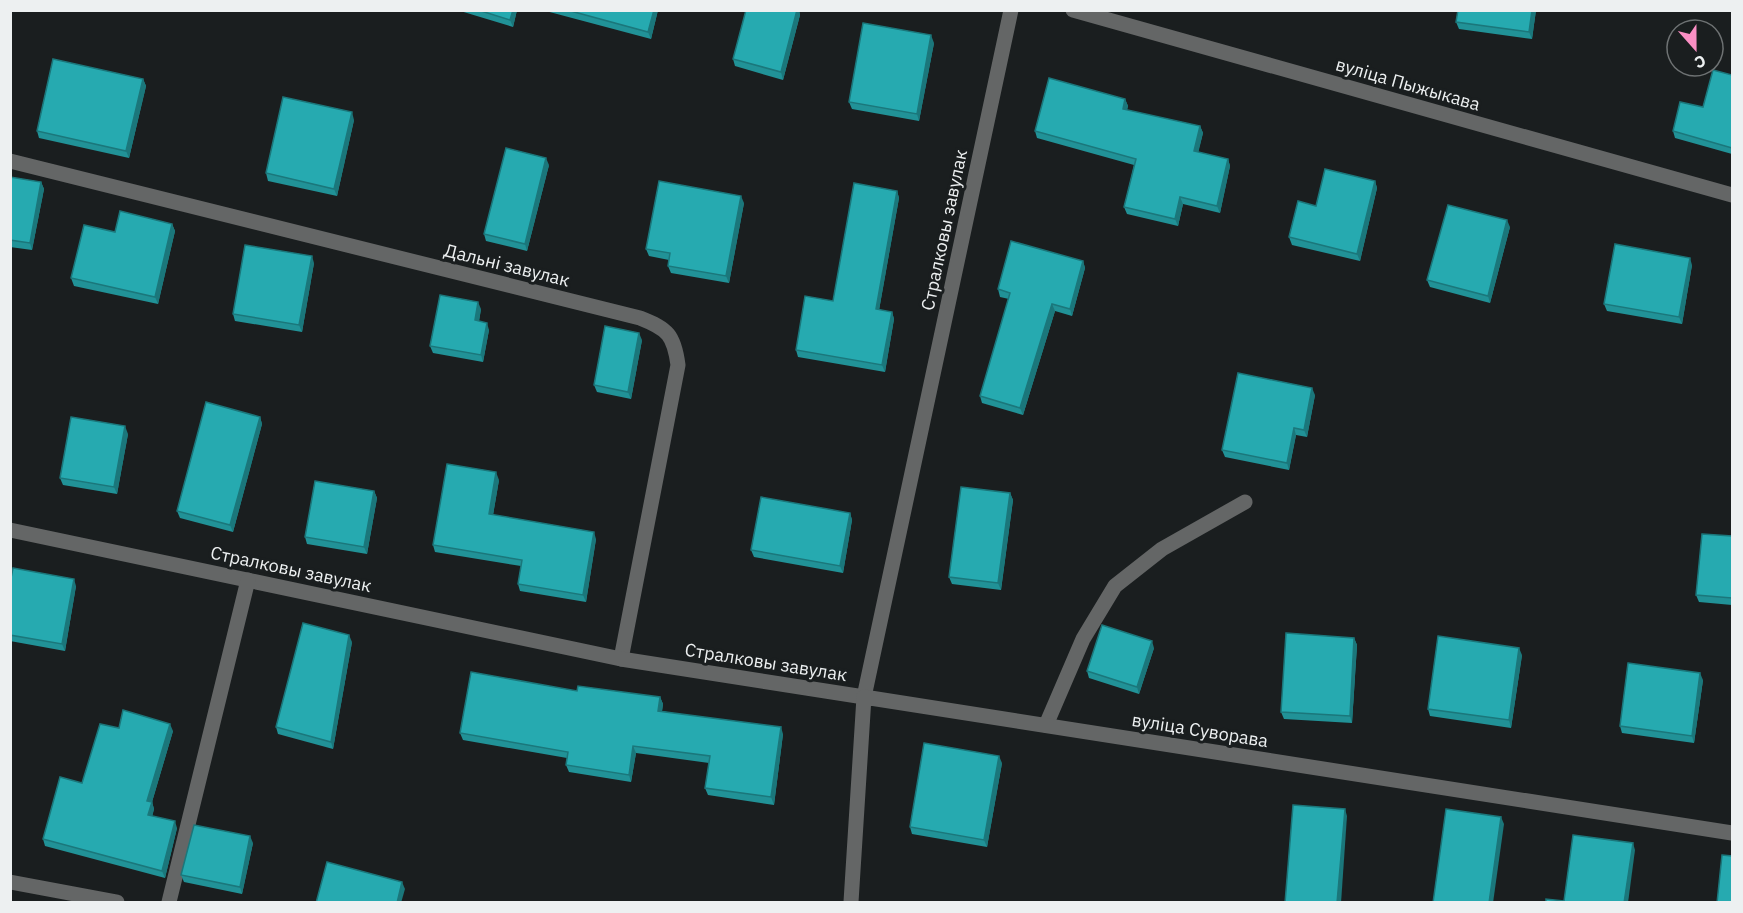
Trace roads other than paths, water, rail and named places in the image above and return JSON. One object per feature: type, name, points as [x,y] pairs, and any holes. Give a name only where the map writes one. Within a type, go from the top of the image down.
[{"type":"street","name":"Стралковы завулак","points":[[10,530],[621,659],[864,697],[1011,10]]},
{"type":"street","name":"вуліца Пыжыкава","points":[[1073,10],[1732,195]]},
{"type":"street","name":"Дальні завулак","points":[[10,161],[640,318],[663,327],[675,345],[678,365],[621,659]]},
{"type":"street","points":[[1046,725],[1083,639],[1115,586],[1162,549],[1245,502]]},
{"type":"street","points":[[169,903],[248,580]]},
{"type":"street","name":"вуліца Суворава","points":[[864,697],[1732,833]]},
{"type":"street","points":[[851,903],[864,697]]},
{"type":"street","points":[[10,882],[117,903]]}]
